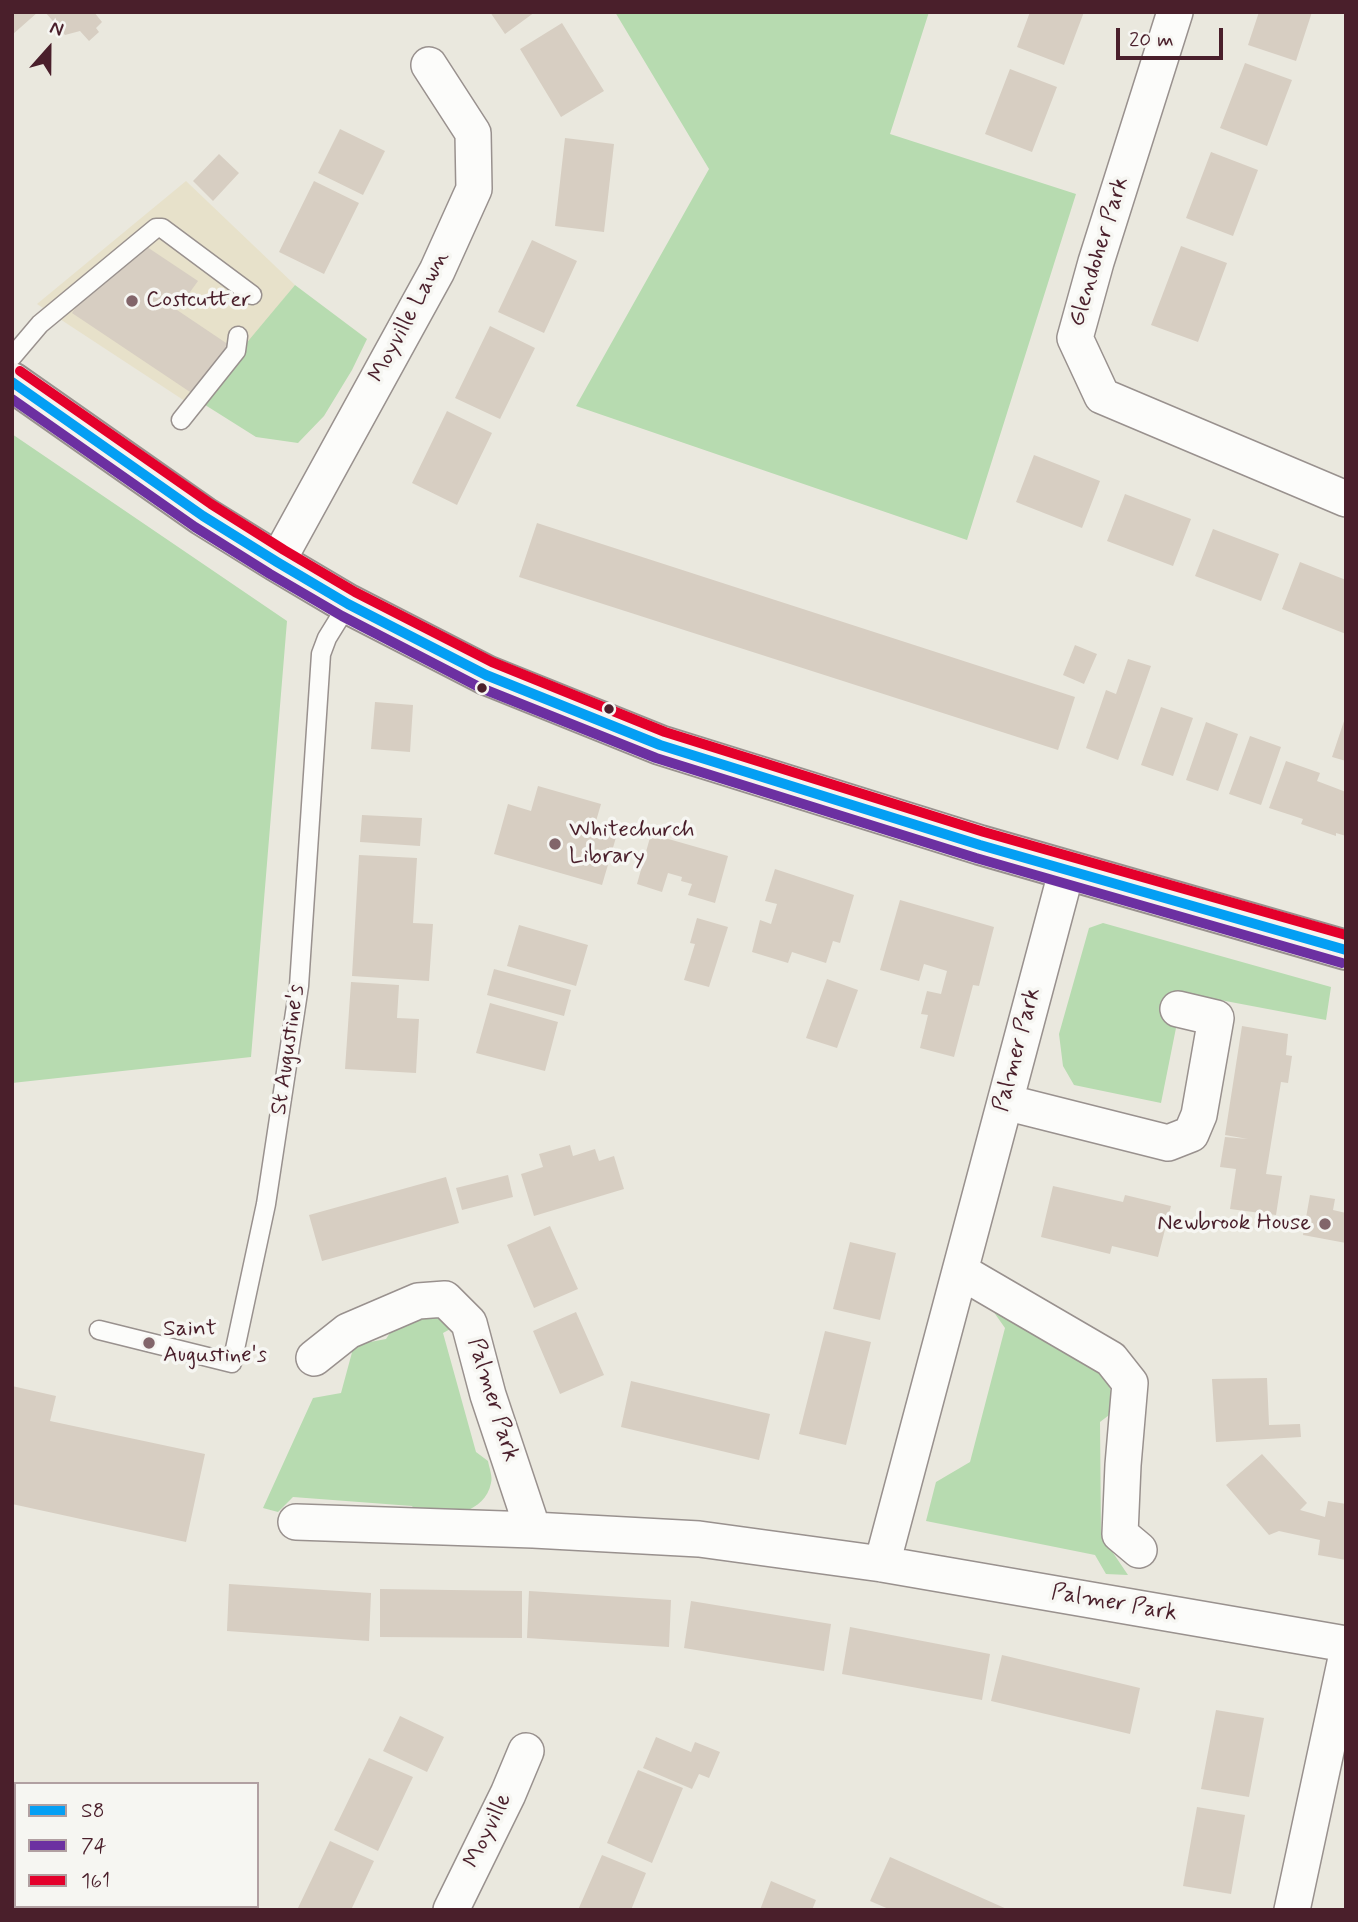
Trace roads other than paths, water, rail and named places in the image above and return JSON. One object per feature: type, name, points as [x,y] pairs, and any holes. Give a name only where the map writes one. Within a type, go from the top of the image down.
[{"type":"main road","points":[[12,382],[203,516],[276,562],[348,604],[486,675],[660,744],[981,845],[1346,950]]},
{"type":"street","name":"Glendoher Park","points":[[1175,12],[1074,338],[1102,396],[1346,499]]},
{"type":"street","name":"Moyville Lawn","points":[[276,562],[437,271],[474,189],[472,133],[429,65]]},
{"type":"street","name":"Palmer Park","points":[[883,1564],[1067,869]]},
{"type":"street","points":[[1005,1102],[1168,1143],[1191,1134],[1199,1115],[1216,1018],[1178,1009]]},
{"type":"street","points":[[960,1271],[1111,1359],[1130,1383],[1120,1535],[1139,1550]]},
{"type":"street","name":"Palmer Park","points":[[314,1358],[348,1331],[418,1301],[445,1299],[469,1324],[488,1395],[533,1530]]},
{"type":"street","name":"Palmer Park","points":[[296,1522],[699,1539],[883,1564],[1346,1644]]},
{"type":"street","points":[[1292,1910],[1346,1658]]},
{"type":"street","name":"Moyville","points":[[451,1910],[526,1751]]},
{"type":"lane","points":[[12,357],[40,324],[156,228],[162,228],[251,295]]},
{"type":"lane","points":[[181,420],[236,351],[238,336]]},
{"type":"lane","name":"St Augustine's","points":[[99,1330],[232,1363],[266,1204],[299,986],[321,654],[327,638],[348,604]]},
{"type":"place","name":"Costcutter","points":[[132,301]]},
{"type":"place","name":"Whitechurch Library","points":[[555,844]]},
{"type":"place","name":"Newbrook House","points":[[1325,1224]]},
{"type":"place","name":"Saint Augustine's","points":[[149,1343]]}]
